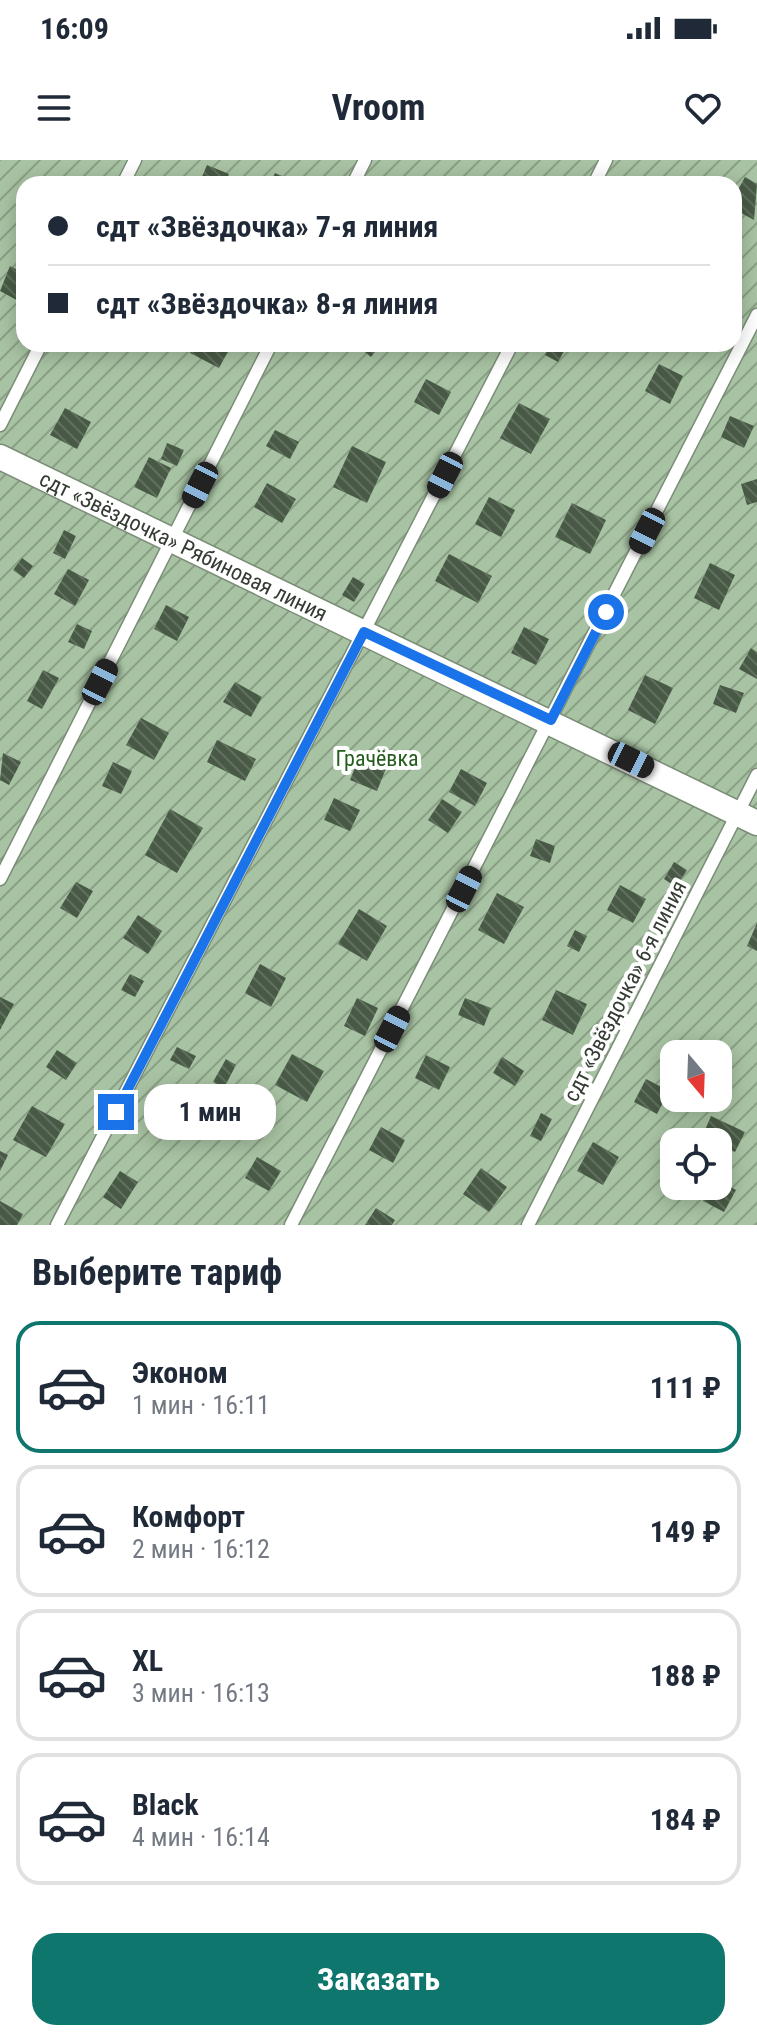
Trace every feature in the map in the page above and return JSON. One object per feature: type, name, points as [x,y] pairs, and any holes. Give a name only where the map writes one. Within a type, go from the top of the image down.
[{"type":"street","name":"сдт «Звёздочка» Рябиновая линия","points":[[0,457],[551,720],[747,818]]},
{"type":"lane","points":[[742,344],[757,315]]},
{"type":"lane","points":[[0,425],[37,352]]},
{"type":"lane","points":[[0,879],[267,352]]},
{"type":"lane","points":[[57,1225],[508,352]]},
{"type":"lane","points":[[291,1225],[738,352]]},
{"type":"lane","name":"сдт «Звёздочка» 6-я линия","points":[[528,1225],[747,818],[757,775]]},
{"type":"green space","name":"Грачёвка","points":[[0,160],[757,160],[757,1225],[0,1225]]},
{"type":"building","points":[[207,165],[229,174],[228,176],[202,176]]},
{"type":"building","points":[[745,177],[757,184],[754,220],[742,213],[742,182]]},
{"type":"building","points":[[10,266],[16,269],[16,300],[0,291]]},
{"type":"building","points":[[191,352],[228,352],[219,368]]},
{"type":"building","points":[[547,352],[564,352],[558,362],[545,355]]},
{"type":"building","points":[[659,364],[683,376],[670,404],[645,391]]},
{"type":"building","points":[[426,379],[451,392],[439,415],[414,402]]},
{"type":"building","points":[[519,403],[550,419],[531,454],[500,438]]},
{"type":"building","points":[[65,408],[91,422],[77,449],[50,435]]},
{"type":"building","points":[[730,416],[754,426],[744,448],[721,437]]},
{"type":"building","points":[[275,430],[299,442],[290,459],[266,446]]},
{"type":"building","points":[[167,443],[184,450],[177,466],[161,459]]},
{"type":"building","points":[[352,446],[386,462],[367,503],[333,487]]},
{"type":"building","points":[[149,457],[171,468],[157,498],[134,487]]},
{"type":"building","points":[[757,479],[757,502],[747,505],[741,484]]},
{"type":"building","points":[[267,483],[296,499],[282,523],[254,507]]},
{"type":"building","points":[[489,497],[515,510],[501,537],[475,524]]},
{"type":"building","points":[[572,503],[606,520],[590,554],[555,537]]},
{"type":"building","points":[[64,530],[76,536],[65,559],[53,553]]},
{"type":"building","points":[[449,554],[492,576],[478,603],[435,581]]},
{"type":"building","points":[[22,558],[33,566],[24,578],[13,570]]},
{"type":"building","points":[[710,563],[735,575],[719,610],[694,598]]},
{"type":"building","points":[[68,569],[89,580],[75,606],[54,594]]},
{"type":"building","points":[[353,577],[365,584],[354,602],[342,595]]},
{"type":"building","points":[[166,605],[189,617],[177,641],[154,629]]},
{"type":"building","points":[[77,624],[92,631],[84,649],[68,642]]},
{"type":"building","points":[[524,627],[549,639],[536,665],[511,653]]},
{"type":"building","points":[[751,648],[757,652],[757,679],[739,669]]},
{"type":"building","points":[[43,670],[59,678],[42,709],[27,701]]},
{"type":"building","points":[[645,675],[673,688],[655,724],[628,710]]},
{"type":"building","points":[[235,682],[262,697],[251,717],[223,702]]},
{"type":"building","points":[[720,685],[744,693],[736,713],[713,704]]},
{"type":"building","points":[[141,718],[169,733],[154,760],[126,745]]},
{"type":"building","points":[[217,740],[256,759],[245,781],[207,762]]},
{"type":"building","points":[[3,753],[21,762],[9,785],[0,780]]},
{"type":"building","points":[[360,755],[387,766],[377,791],[350,780]]},
{"type":"building","points":[[113,762],[132,771],[121,794],[102,786]]},
{"type":"building","points":[[461,769],[487,783],[475,806],[449,792]]},
{"type":"building","points":[[334,798],[360,810],[350,831],[324,820]]},
{"type":"building","points":[[442,799],[462,812],[448,833],[428,820]]},
{"type":"building","points":[[170,809],[203,828],[177,873],[145,855]]},
{"type":"building","points":[[536,839],[555,846],[550,863],[530,856]]},
{"type":"building","points":[[674,862],[687,870],[676,887],[664,879]]},
{"type":"building","points":[[76,882],[93,891],[77,918],[60,908]]},
{"type":"building","points":[[620,885],[646,899],[633,923],[607,910]]},
{"type":"building","points":[[497,893],[524,907],[504,944],[478,930]]},
{"type":"building","points":[[359,909],[387,926],[367,961],[338,944]]},
{"type":"building","points":[[138,915],[162,931],[148,954],[123,938]]},
{"type":"building","points":[[757,923],[757,951],[747,946]]},
{"type":"building","points":[[575,930],[587,936],[579,952],[567,946]]},
{"type":"building","points":[[260,964],[286,978],[271,1007],[245,993]]},
{"type":"building","points":[[130,974],[144,981],[135,997],[121,990]]},
{"type":"building","points":[[556,990],[587,1004],[573,1035],[542,1020]]},
{"type":"building","points":[[0,997],[14,1004],[0,1030]]},
{"type":"building","points":[[357,998],[378,1008],[365,1036],[344,1026]]},
{"type":"building","points":[[465,998],[491,1008],[484,1026],[458,1015]]},
{"type":"building","points":[[177,1047],[196,1056],[189,1069],[170,1060]]},
{"type":"building","points":[[57,1050],[77,1063],[66,1080],[46,1067]]},
{"type":"building","points":[[292,1054],[324,1071],[307,1102],[275,1085]]},
{"type":"building","points":[[426,1055],[450,1067],[439,1090],[415,1078]]},
{"type":"building","points":[[502,1057],[524,1071],[515,1086],[493,1073]]},
{"type":"building","points":[[226,1059],[236,1065],[224,1088],[213,1082]]},
{"type":"building","points":[[646,1079],[660,1086],[657,1114],[634,1102]]},
{"type":"building","points":[[32,1106],[65,1124],[46,1157],[13,1140]]},
{"type":"building","points":[[541,1113],[552,1119],[541,1141],[530,1136]]},
{"type":"building","points":[[711,1116],[745,1132],[735,1152],[732,1151],[732,1128],[706,1128]]},
{"type":"building","points":[[381,1127],[405,1140],[393,1163],[369,1150]]},
{"type":"building","points":[[593,1142],[619,1157],[603,1185],[577,1171]]},
{"type":"building","points":[[0,1151],[8,1155],[0,1171]]},
{"type":"building","points":[[257,1157],[281,1171],[269,1191],[245,1178]]},
{"type":"building","points":[[481,1168],[507,1187],[489,1212],[463,1194]]},
{"type":"building","points":[[120,1171],[138,1182],[121,1209],[103,1197]]},
{"type":"building","points":[[704,1200],[731,1200],[724,1212]]},
{"type":"building","points":[[0,1201],[23,1214],[17,1225],[0,1225]]},
{"type":"building","points":[[376,1208],[395,1220],[392,1225],[365,1225]]},
{"type":"route","points":[[116,1112],[364,632],[551,720],[606,612]]}]
